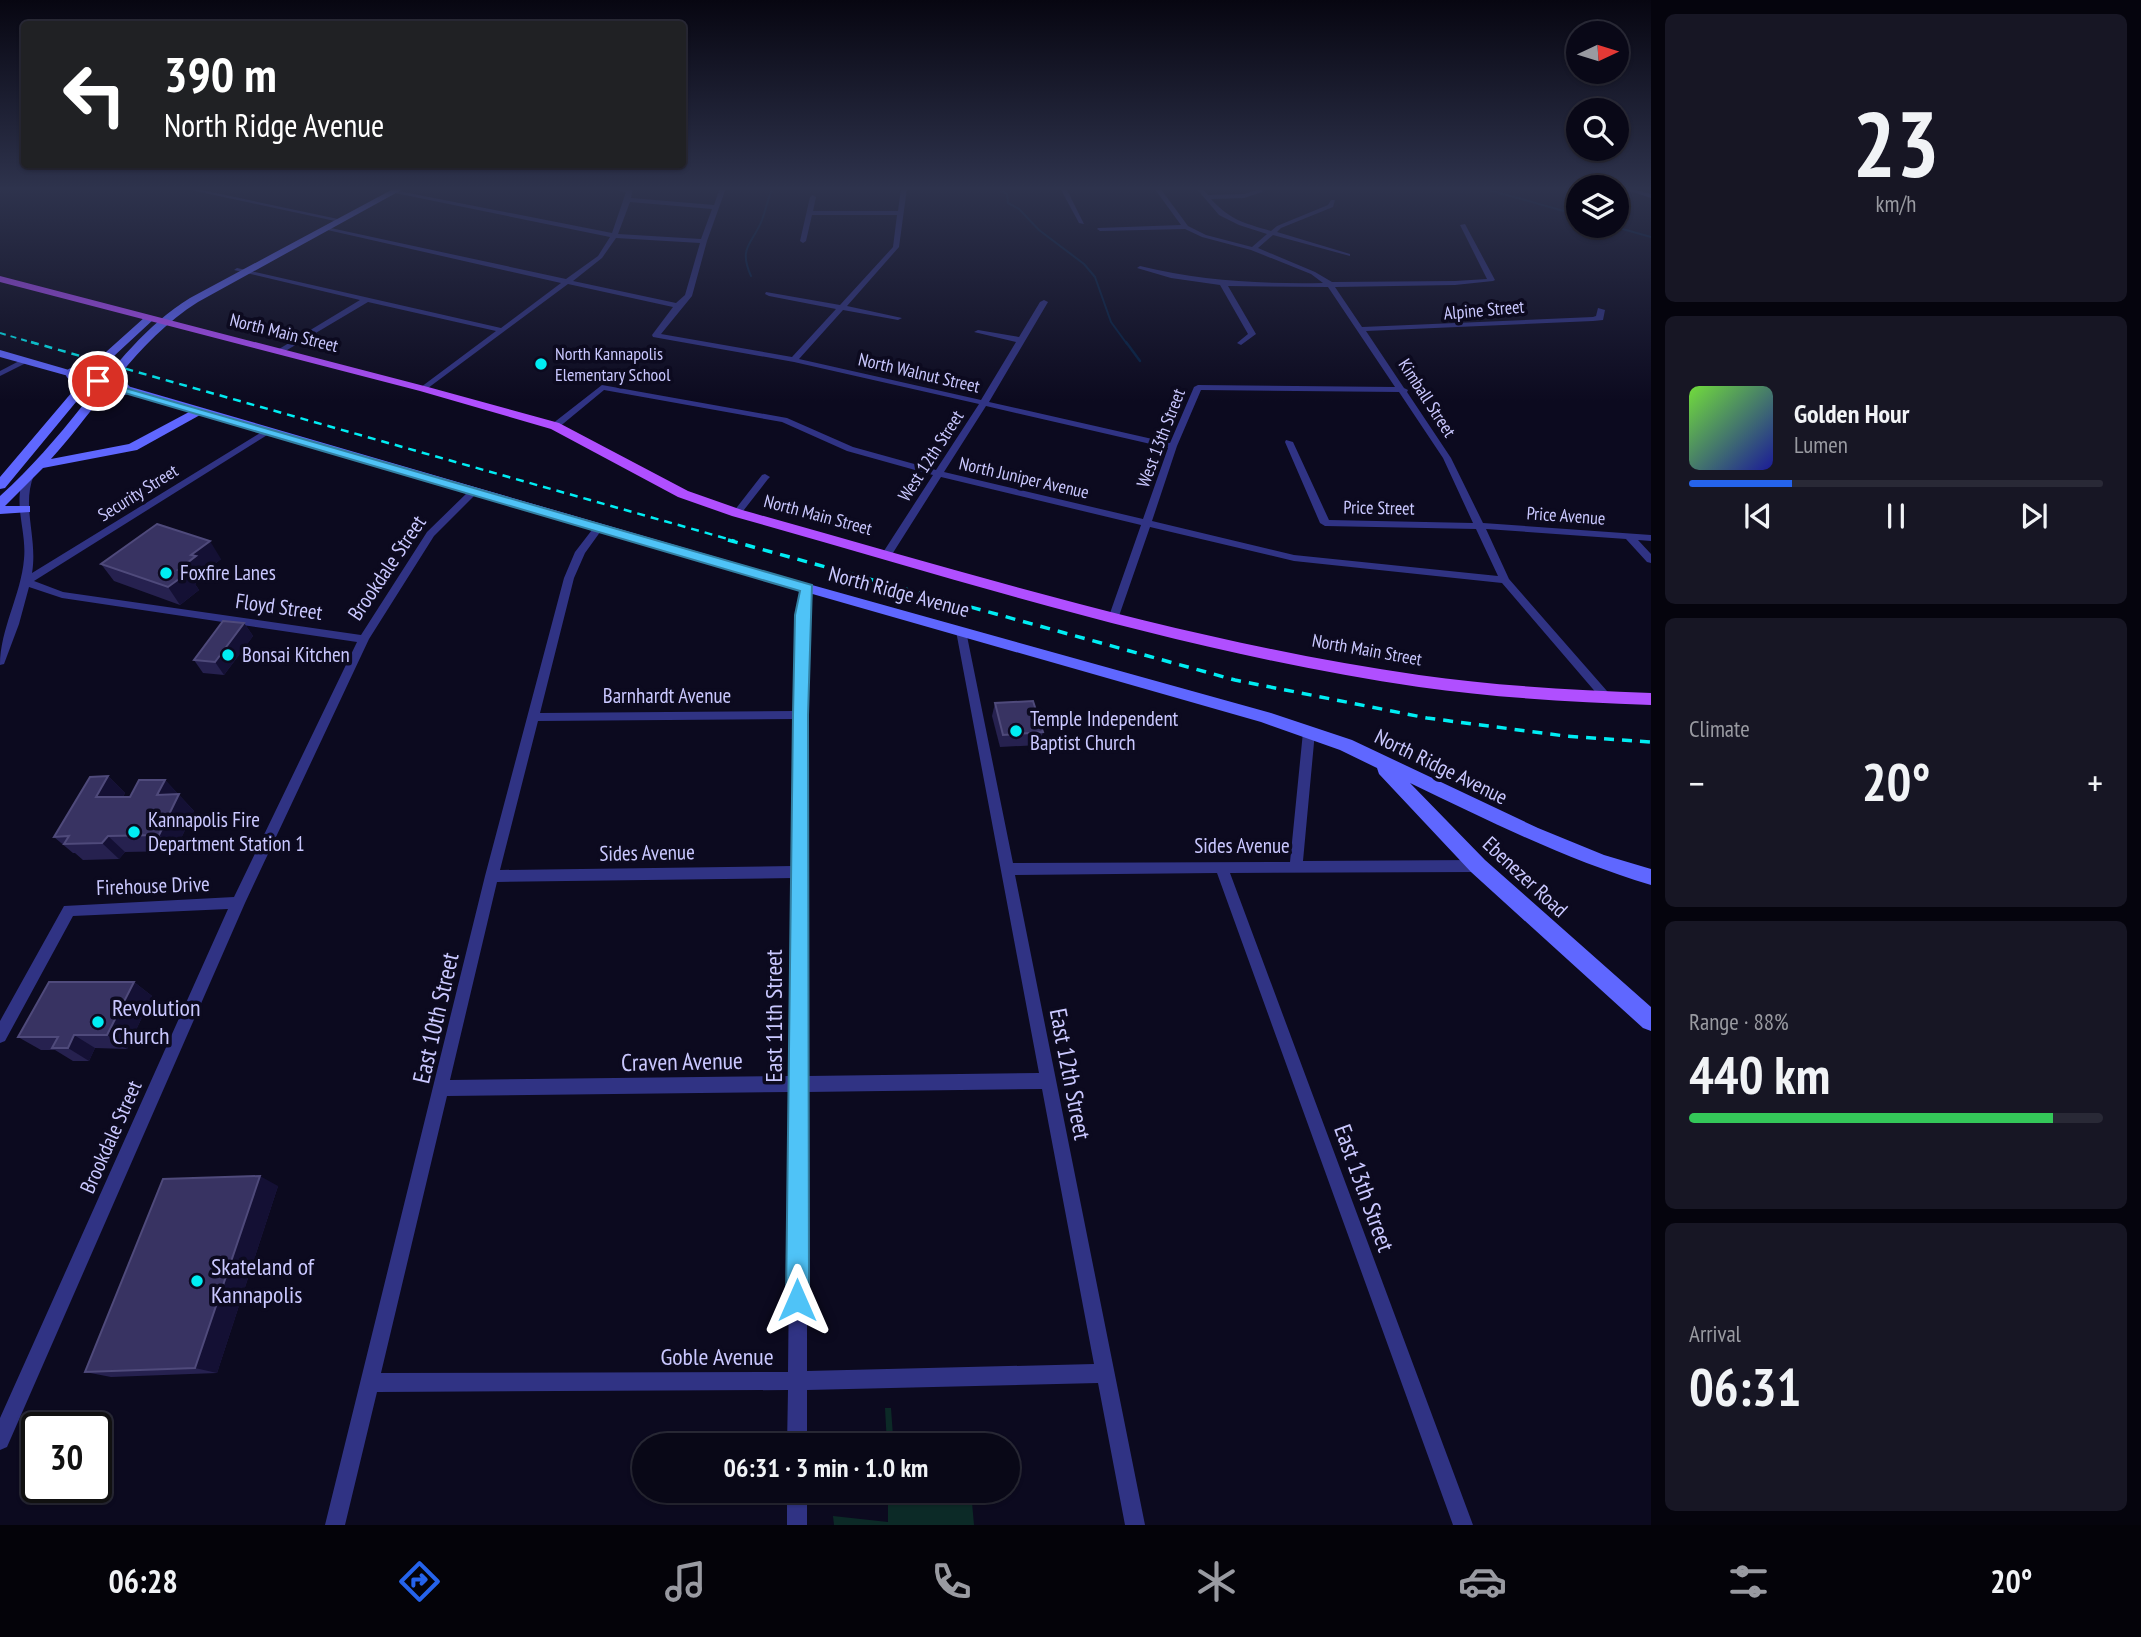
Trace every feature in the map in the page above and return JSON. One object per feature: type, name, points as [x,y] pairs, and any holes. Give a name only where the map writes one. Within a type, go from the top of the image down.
[{"type":"main road","points":[[0,279],[155,321]]},
{"type":"main road","points":[[0,284],[155,321]]},
{"type":"main road","name":"North Main Street","points":[[155,321],[424,389],[555,426],[683,494],[737,513],[1114,616],[1236,646],[1388,675],[1472,687],[1608,699],[1651,699]]},
{"type":"street","points":[[0,485],[7,470],[110,354],[155,321],[263,259]]},
{"type":"street","points":[[242,271],[266,259]]},
{"type":"street","points":[[464,259],[678,306],[688,296],[699,259]]},
{"type":"street","points":[[424,389],[597,259]]},
{"type":"street","points":[[794,360],[885,259]]},
{"type":"street","name":"Kimball Street","points":[[1278,259],[1313,273],[1329,284],[1404,390],[1447,458],[1505,580],[1608,699]]},
{"type":"street","points":[[1140,268],[1181,279],[1222,282],[1329,284],[1491,280],[1480,259]]},
{"type":"street","points":[[242,271],[501,330]]},
{"type":"street","points":[[1222,282],[1252,334],[1241,343]]},
{"type":"street","points":[[769,294],[898,318]]},
{"type":"street","points":[[282,352],[366,300]]},
{"type":"street","name":"West 12th Street","points":[[887,554],[984,404],[1044,302]]},
{"type":"street","name":"North Walnut Street","points":[[678,306],[656,335],[794,360],[1173,446]]},
{"type":"street","name":"Alpine Street","points":[[1362,329],[1440,329],[1467,324],[1600,318],[1601,310]]},
{"type":"street","points":[[0,503],[68,432],[155,321]]},
{"type":"street","points":[[978,332],[1020,340]]},
{"type":"street","name":"North Ridge Avenue","points":[[0,353],[807,588],[1171,689],[1309,732],[1375,758],[1531,833],[1600,862],[1651,877]]},
{"type":"street","points":[[0,374],[26,360]]},
{"type":"street","name":"North Juniper Avenue","points":[[555,426],[602,387],[784,420],[850,449],[937,473],[1294,558],[1505,580]]},
{"type":"street","name":"West 13th Street","points":[[1114,616],[1173,446],[1198,387],[1404,390]]},
{"type":"street","points":[[167,429],[173,411],[170,402]]},
{"type":"street","points":[[7,470],[33,470],[120,451],[199,411]]},
{"type":"street","points":[[68,432],[63,442],[81,458]]},
{"type":"street","name":"Security Street","points":[[24,582],[268,432]]},
{"type":"street","name":"Price Street","points":[[1289,442],[1325,523],[1479,526]]},
{"type":"street","points":[[0,661],[16,621],[30,558],[23,487],[33,470]]},
{"type":"street","points":[[737,513],[765,477]]},
{"type":"street","name":"Brookdale Street","points":[[0,1440],[238,903],[364,639],[430,534],[473,492]]},
{"type":"street","points":[[0,510],[25,509]]},
{"type":"street","name":"Price Avenue","points":[[1479,526],[1651,538]]},
{"type":"street","name":"East 10th Street","points":[[335,1525],[443,1088],[492,876],[569,579],[580,552],[598,528]]},
{"type":"street","points":[[1627,535],[1651,560]]},
{"type":"street","name":"Floyd Street","points":[[24,582],[62,596],[364,639]]},
{"type":"street","name":"East 11th Street","points":[[797,1433],[802,615],[807,588]]},
{"type":"street","name":"East 12th Street","points":[[961,631],[1135,1525]]},
{"type":"street","name":"Barnhardt Avenue","points":[[534,717],[801,715]]},
{"type":"street","points":[[1296,867],[1309,732]]},
{"type":"street","name":"Ebenezer Road","points":[[1375,758],[1478,866],[1651,1021]]},
{"type":"street","name":"Sides Avenue","points":[[1007,869],[1478,866]]},
{"type":"street","name":"East 13th Street","points":[[1221,867],[1463,1525]]},
{"type":"street","name":"Sides Avenue","points":[[492,876],[801,872]]},
{"type":"street","name":"Firehouse Drive","points":[[69,910],[238,903]]},
{"type":"street","points":[[0,1036],[69,910]]},
{"type":"street","name":"Craven Avenue","points":[[443,1088],[1048,1081]]},
{"type":"street","name":"Goble Avenue","points":[[370,1383],[797,1381],[1106,1373]]},
{"type":"street","points":[[797,1503],[797,1525]]},
{"type":"green space","points":[[885,1408],[891,1408],[893,1433],[886,1433]]},
{"type":"green space","points":[[888,1503],[972,1503],[974,1525],[834,1525],[833,1516],[888,1522]]},
{"type":"building","points":[[157,524],[210,541],[191,555],[196,556],[178,570],[187,573],[168,587],[101,564]]},
{"type":"building","points":[[223,621],[244,623],[215,662],[194,660]]},
{"type":"building","points":[[1033,701],[1043,732],[1003,735],[995,703]]},
{"type":"building","points":[[108,776],[96,797],[130,797],[139,780],[165,780],[157,795],[179,794],[159,835],[108,836],[102,843],[64,844],[69,836],[54,837],[90,777]]},
{"type":"building","points":[[49,982],[134,982],[107,1035],[74,1035],[68,1048],[52,1048],[58,1037],[18,1037]]},
{"type":"building","name":"Skateland of Kannapolis","points":[[260,1176],[195,1368],[85,1372],[163,1179]]},
{"type":"waterway","points":[[746,259],[751,276]]},
{"type":"waterway","points":[[1078,259],[1095,277],[1111,322],[1127,344]]},
{"type":"waterway","points":[[1126,342],[1140,361]]},
{"type":"railway","points":[[0,333],[37,344]]},
{"type":"railway","points":[[31,342],[735,541]]},
{"type":"railway","points":[[728,540],[1235,680],[1427,718],[1565,736],[1651,742]]},
{"type":"place","name":"North Kannapolis Elementary School","points":[[541,364]]},
{"type":"place","name":"Foxfire Lanes","points":[[166,573]]},
{"type":"place","name":"Bonsai Kitchen","points":[[228,655]]},
{"type":"place","name":"Temple Independent Baptist Church","points":[[1016,731]]},
{"type":"place","name":"Kannapolis Fire Department Station 1","points":[[134,832]]},
{"type":"place","name":"Revolution Church","points":[[98,1022]]},
{"type":"place","name":"Skateland of Kannapolis","points":[[197,1281]]},
{"type":"route","points":[[98,381],[807,588],[802,615],[797,1300]]}]
